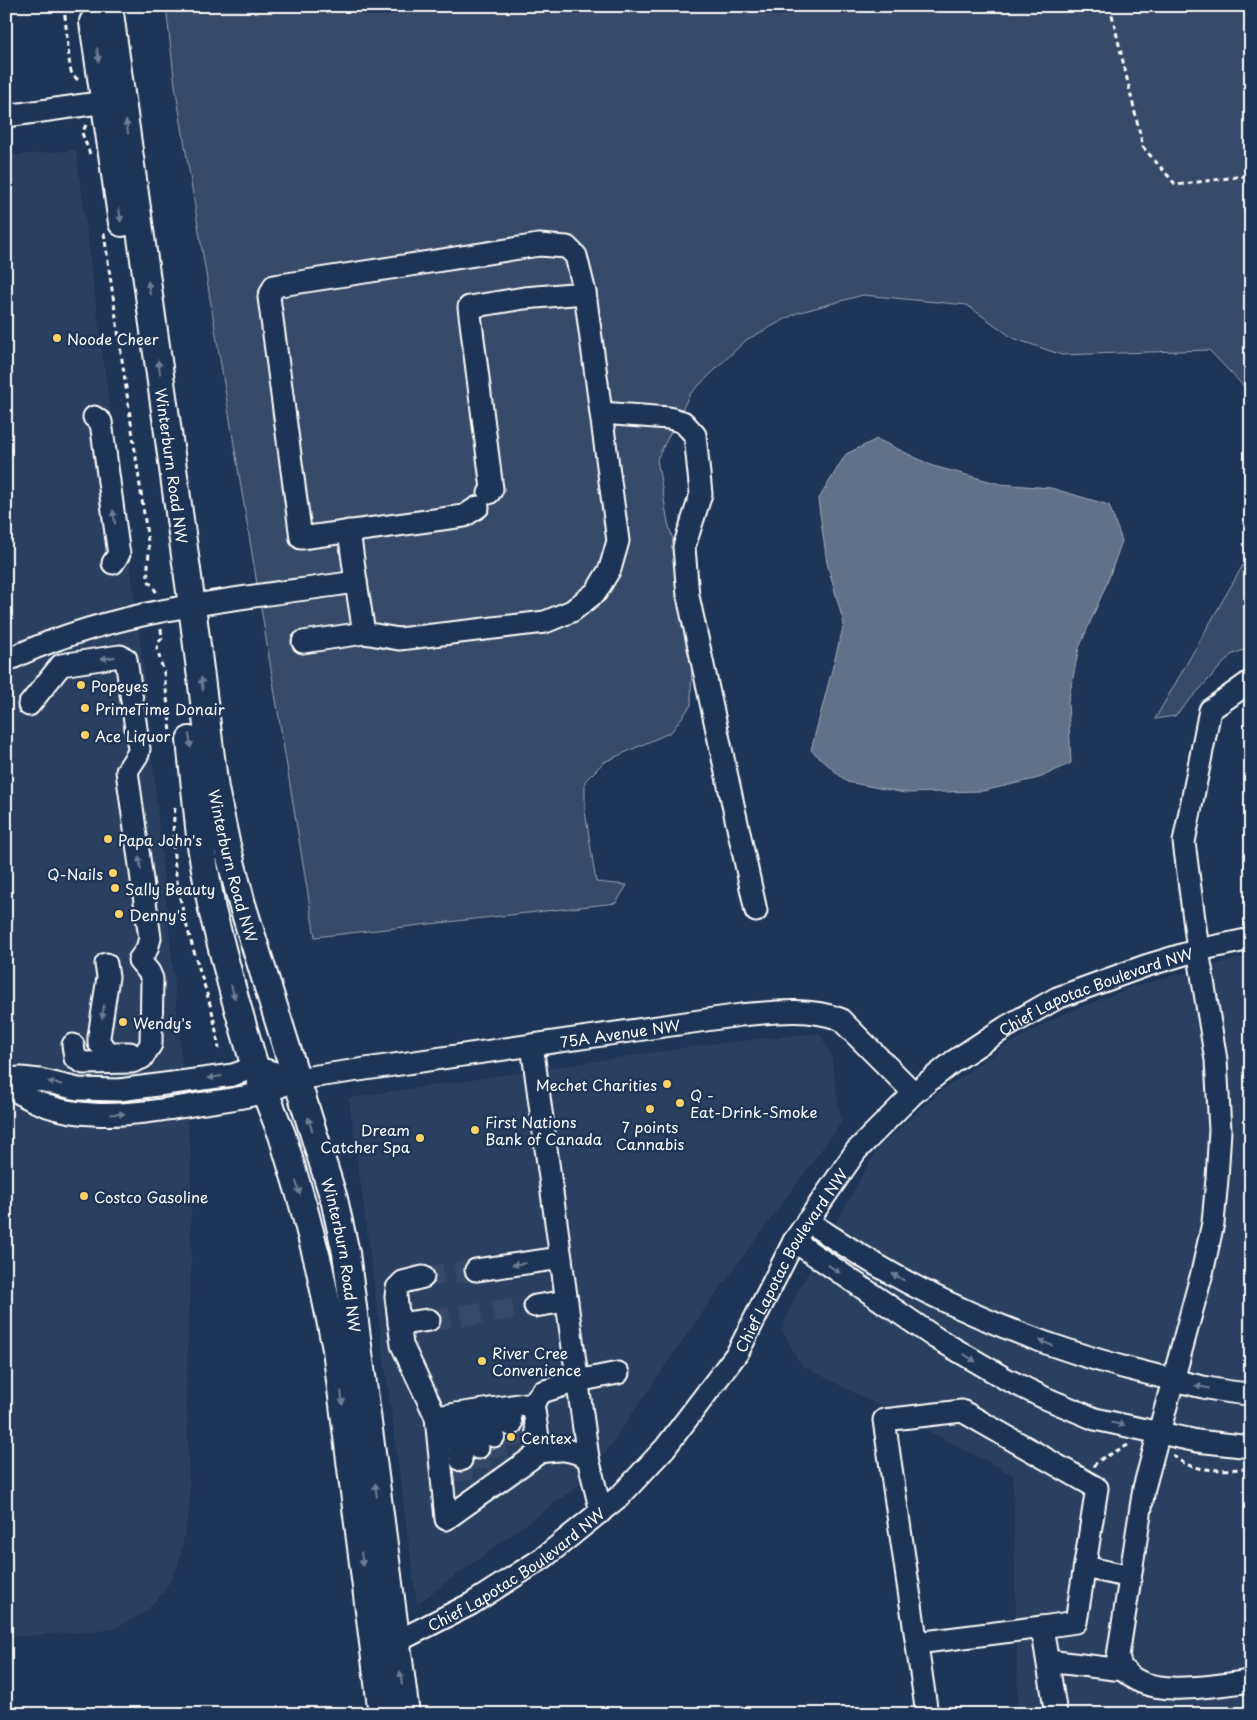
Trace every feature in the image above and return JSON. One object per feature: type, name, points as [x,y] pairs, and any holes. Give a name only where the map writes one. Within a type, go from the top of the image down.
[{"type":"main road","name":"Winterburn Road NW","points":[[91,6],[113,101]]},
{"type":"main road","name":"Winterburn Road NW","points":[[109,6],[113,101],[196,790],[201,846],[212,910],[254,1067],[282,1135],[303,1204],[318,1266],[336,1349],[385,1644],[406,1714]]},
{"type":"main road","name":"Winterburn Road NW","points":[[174,604],[226,842],[242,904],[334,1199],[346,1253],[385,1644],[382,1714]]},
{"type":"main road","points":[[201,846],[222,896],[262,1026],[276,1059],[296,1079]]},
{"type":"street","points":[[6,116],[113,101]]},
{"type":"street","points":[[303,642],[364,633],[399,640],[545,622],[572,611],[596,592],[610,569],[618,541],[585,293],[576,256],[567,247],[539,245],[274,286],[268,297],[301,538],[464,516],[484,500],[492,489],[468,308],[524,298],[585,293]]},
{"type":"street","points":[[601,412],[669,418],[683,422],[695,436],[701,494],[684,548],[688,596],[756,911]]},
{"type":"street","points":[[94,418],[101,422],[116,529],[119,554],[113,564]]},
{"type":"street","points":[[349,531],[364,633]]},
{"type":"street","points":[[6,661],[45,644],[174,604],[356,582]]},
{"type":"street","points":[[29,705],[61,665],[120,656],[126,659],[139,746],[138,754],[127,771],[150,938],[147,949],[138,960],[149,972],[152,979],[151,1044],[142,1058],[132,1062],[84,1064],[75,1058],[74,1044]]},
{"type":"street","points":[[1251,681],[1210,710],[1184,842],[1198,950],[1216,1060],[1220,1137],[1213,1224],[1202,1273],[1144,1488],[1118,1656],[1124,1670],[1138,1682],[1156,1686],[1190,1689],[1251,1681]]},
{"type":"street","name":"Chief Lapotac Boulevard NW","points":[[385,1644],[471,1604],[542,1558],[622,1495],[665,1448],[738,1352],[794,1242],[856,1151],[914,1093],[954,1061],[1006,1027],[1058,998],[1145,966],[1198,950],[1251,939]]},
{"type":"street","points":[[106,964],[108,977],[99,1037],[100,1043],[106,1050],[114,1054],[129,1053],[142,1045],[145,1005],[152,993]]},
{"type":"street","name":"75A Avenue NW","points":[[296,1079],[741,1015],[796,1010],[828,1014],[840,1018],[914,1093]]},
{"type":"street","points":[[532,1045],[588,1458],[601,1512]]},
{"type":"street","points":[[6,1081],[21,1078],[40,1080],[78,1089],[119,1090],[233,1075],[254,1067],[296,1079]]},
{"type":"street","points":[[6,1081],[16,1092],[32,1101],[73,1112],[127,1114],[162,1110],[265,1092],[296,1079]]},
{"type":"street","points":[[807,1221],[859,1255],[920,1289],[1055,1347],[1112,1366],[1200,1388],[1251,1394]]},
{"type":"street","points":[[794,1242],[936,1338],[1006,1379],[1095,1419],[1197,1441],[1251,1447]]},
{"type":"street","points":[[476,1270],[561,1258]]},
{"type":"street","points":[[423,1277],[403,1282],[397,1288],[396,1297],[402,1345],[415,1373],[479,1425]]},
{"type":"street","points":[[535,1306],[567,1301]]},
{"type":"street","points":[[399,1324],[429,1320]]},
{"type":"street","points":[[588,1458],[573,1451],[561,1449],[540,1452],[491,1483],[446,1520],[479,1425],[533,1403],[542,1392],[577,1381],[618,1373]]},
{"type":"street","points":[[533,1403],[540,1452]]},
{"type":"street","points":[[917,1642],[1076,1622],[1097,1488],[962,1411],[884,1420],[927,1714]]},
{"type":"street","points":[[1085,1567],[1130,1577]]},
{"type":"street","points":[[1042,1627],[1056,1714]]},
{"type":"street","points":[[1048,1661],[1124,1670]]},
{"type":"path","points":[[64,6],[70,68],[72,74],[80,80]]},
{"type":"path","points":[[1110,6],[1143,147],[1176,184],[1251,176]]},
{"type":"path","points":[[86,126],[82,134],[92,158]]},
{"type":"path","points":[[103,227],[149,549],[148,579],[156,589],[174,604]]},
{"type":"shaded area","points":[[166,6],[1251,6],[1251,394],[1209,350],[1062,355],[1013,338],[967,305],[863,295],[797,313],[746,340],[690,394],[657,459],[668,523],[686,584],[692,642],[691,705],[671,732],[604,762],[585,781],[585,811],[596,882],[627,885],[616,903],[315,937],[175,85]]},
{"type":"shaded area","points":[[76,150],[143,663],[191,1157],[191,1273],[186,1388],[190,1506],[178,1566],[164,1592],[143,1614],[111,1630],[6,1637],[6,156]]},
{"type":"shaded area","points":[[877,439],[933,466],[1000,484],[1051,488],[1109,505],[1122,541],[1107,583],[1079,648],[1068,702],[1071,763],[1039,778],[983,791],[905,793],[847,782],[811,750],[844,624],[827,563],[818,500],[846,454]]},
{"type":"shaded area","points":[[1251,551],[1251,647],[1231,655],[1175,716],[1155,719]]},
{"type":"shaded area","points":[[1251,955],[1251,1714],[1018,1714],[1013,1475],[801,1365],[782,1330],[794,1298],[877,1149],[941,1091],[1005,1046],[1061,1015],[1132,987]]},
{"type":"shaded area","points":[[819,1033],[831,1053],[841,1123],[704,1310],[586,1480],[417,1604],[349,1098],[710,1044]]},
{"type":"tunnel","points":[[423,1277],[476,1270]]},
{"type":"tunnel","points":[[429,1320],[535,1306]]},
{"type":"tunnel","points":[[511,1425],[515,1463]]},
{"type":"tunnel","points":[[494,1436],[499,1474]]},
{"type":"tunnel","points":[[478,1448],[483,1486]]},
{"type":"tunnel","points":[[461,1460],[465,1498]]},
{"type":"place","name":"Noode Cheer","points":[[57,338]]},
{"type":"place","name":"Popeyes","points":[[81,685]]},
{"type":"place","name":"PrimeTime Donair","points":[[85,708]]},
{"type":"place","name":"Ace Liquor","points":[[85,735]]},
{"type":"place","name":"Papa John's","points":[[108,839]]},
{"type":"place","name":"Q-Nails","points":[[113,873]]},
{"type":"place","name":"Sally Beauty","points":[[115,888]]},
{"type":"place","name":"Denny's","points":[[119,914]]},
{"type":"place","name":"Wendy's","points":[[123,1022]]},
{"type":"place","name":"Mechet Charities","points":[[667,1084]]},
{"type":"place","name":"Q - Eat-Drink-Smoke","points":[[680,1103]]},
{"type":"place","name":"7 points Cannabis","points":[[650,1109]]},
{"type":"place","name":"First Nations Bank of Canada","points":[[475,1130]]},
{"type":"place","name":"Dream Catcher Spa","points":[[420,1138]]},
{"type":"place","name":"Costco Gasoline","points":[[84,1196]]},
{"type":"place","name":"River Cree Convenience","points":[[482,1361]]},
{"type":"place","name":"Centex","points":[[511,1437]]}]
